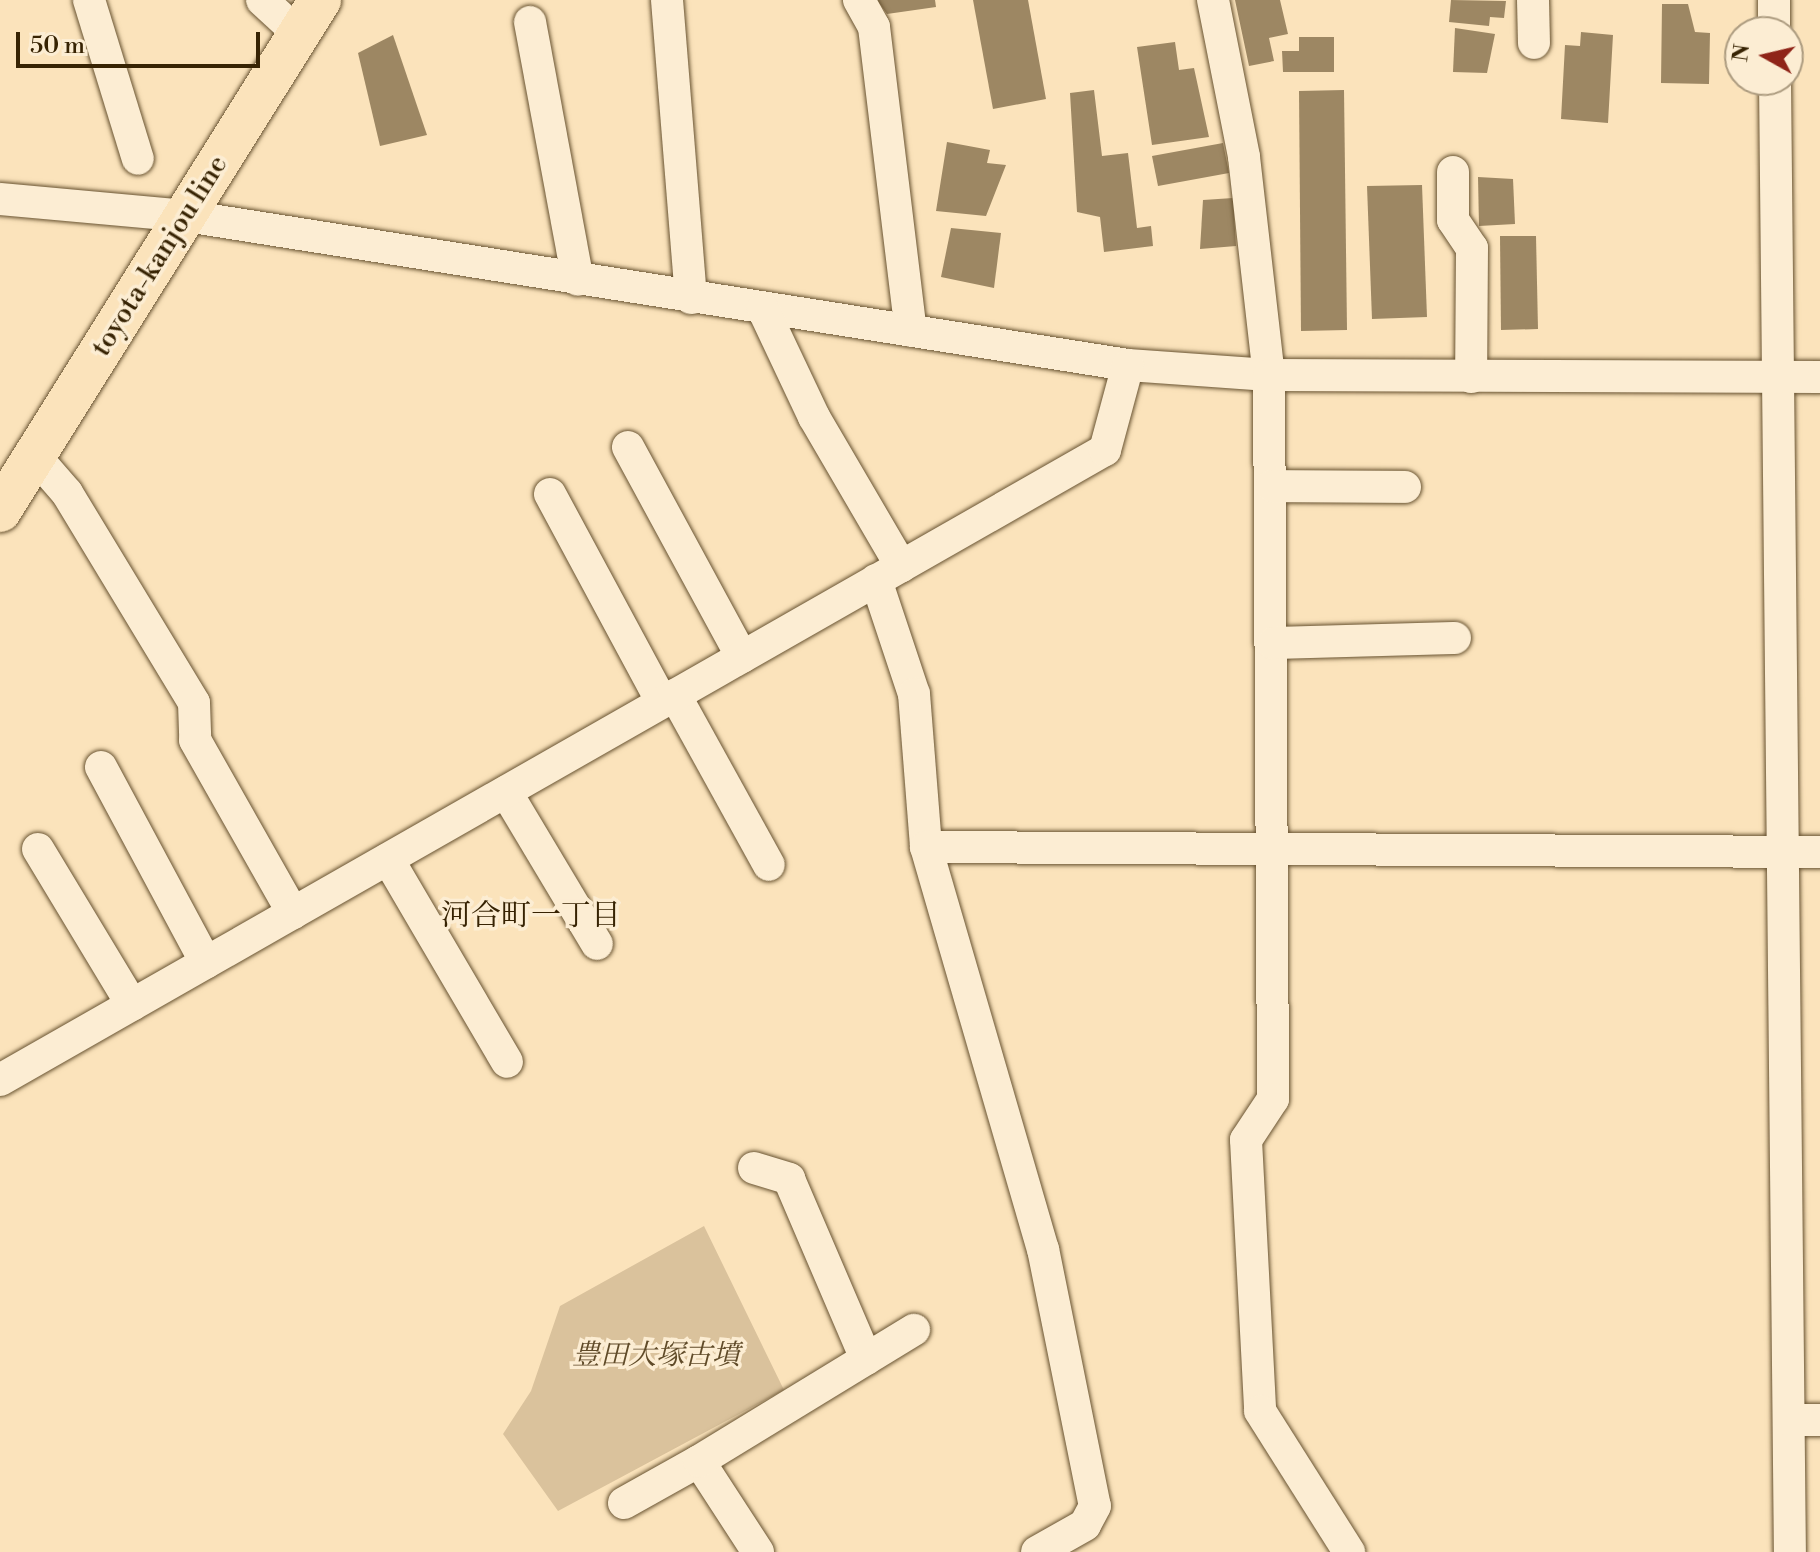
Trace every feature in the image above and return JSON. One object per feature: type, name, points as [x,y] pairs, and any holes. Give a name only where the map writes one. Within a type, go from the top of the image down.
[{"type":"main road","name":"toyota-kanjou line","points":[[0,511],[310,17]]},
{"type":"street","points":[[89,0],[138,159]]},
{"type":"street","points":[[262,0],[310,17]]},
{"type":"street","points":[[667,0],[691,298]]},
{"type":"street","points":[[859,0],[874,27],[911,331]]},
{"type":"street","points":[[1213,0],[1244,157],[1269,375],[1277,850],[1273,1099],[1246,1140],[1260,1411],[1349,1552]]},
{"type":"street","points":[[1533,0],[1534,43]]},
{"type":"street","points":[[530,22],[578,280]]},
{"type":"street","points":[[1775,96],[1782,378],[1782,853],[1805,1420],[1790,1552]]},
{"type":"street","points":[[1453,172],[1453,220],[1472,248],[1471,377]]},
{"type":"street","points":[[0,199],[186,216],[1128,365],[1269,375],[1820,377]]},
{"type":"street","points":[[763,309],[888,573],[914,694],[926,847],[1043,1249],[1095,1506],[1085,1525],[1037,1552]]},
{"type":"street","points":[[0,1080],[1105,450],[1128,365]]},
{"type":"street","points":[[628,447],[742,657]]},
{"type":"street","points":[[34,455],[67,493],[194,703],[195,740],[293,913]]},
{"type":"street","points":[[1272,486],[1405,487]]},
{"type":"street","points":[[550,494],[668,699],[769,865]]},
{"type":"street","points":[[1273,643],[1455,638]]},
{"type":"street","points":[[101,767],[206,963]]},
{"type":"street","points":[[506,792],[597,944]]},
{"type":"street","points":[[926,847],[1820,852]]},
{"type":"street","points":[[38,849],[132,1005]]},
{"type":"street","points":[[388,859],[507,1062]]},
{"type":"street","points":[[754,1168],[789,1179],[866,1359]]},
{"type":"street","points":[[624,1503],[914,1330]]},
{"type":"street","points":[[699,1461],[758,1552]]},
{"type":"green space","name":"豊田大塚古墳","points":[[704,1226],[784,1390],[558,1511],[503,1434],[531,1391],[560,1306]]},
{"type":"building","points":[[877,0],[935,0],[936,7],[887,14]]},
{"type":"building","points":[[973,0],[1028,0],[1046,99],[993,109]]},
{"type":"building","points":[[1235,0],[1280,0],[1288,34],[1269,38],[1274,61],[1249,66]]},
{"type":"building","points":[[1451,0],[1506,1],[1504,18],[1490,17],[1489,26],[1449,22]]},
{"type":"building","points":[[1662,4],[1688,4],[1695,32],[1710,33],[1709,84],[1661,83]]},
{"type":"building","points":[[1455,28],[1495,34],[1487,73],[1453,72]]},
{"type":"building","points":[[1581,32],[1613,35],[1608,123],[1561,119],[1565,45],[1580,46]]},
{"type":"building","points":[[393,35],[427,135],[380,146],[358,53]]},
{"type":"building","points":[[1299,37],[1334,37],[1334,72],[1283,72],[1282,51],[1299,51]]},
{"type":"building","points":[[1175,42],[1179,70],[1194,68],[1209,137],[1152,145],[1137,47]]},
{"type":"building","points":[[1094,90],[1102,156],[1128,153],[1137,228],[1151,226],[1153,246],[1104,252],[1100,217],[1077,212],[1070,93]]},
{"type":"building","points":[[1344,90],[1347,330],[1301,331],[1299,91]]},
{"type":"building","points":[[947,142],[990,150],[987,163],[1006,165],[986,216],[936,211]]},
{"type":"building","points":[[1223,143],[1229,173],[1158,186],[1152,156]]},
{"type":"building","points":[[1478,177],[1513,179],[1515,224],[1479,226]]},
{"type":"building","points":[[1422,185],[1427,317],[1372,319],[1367,186]]},
{"type":"building","points":[[1233,198],[1236,246],[1200,249],[1203,200]]},
{"type":"building","points":[[951,228],[1001,233],[994,288],[941,277]]},
{"type":"building","points":[[1500,236],[1536,236],[1538,329],[1501,330]]},
{"type":"district","name":"河合町一丁目","points":[[531,916]]}]
